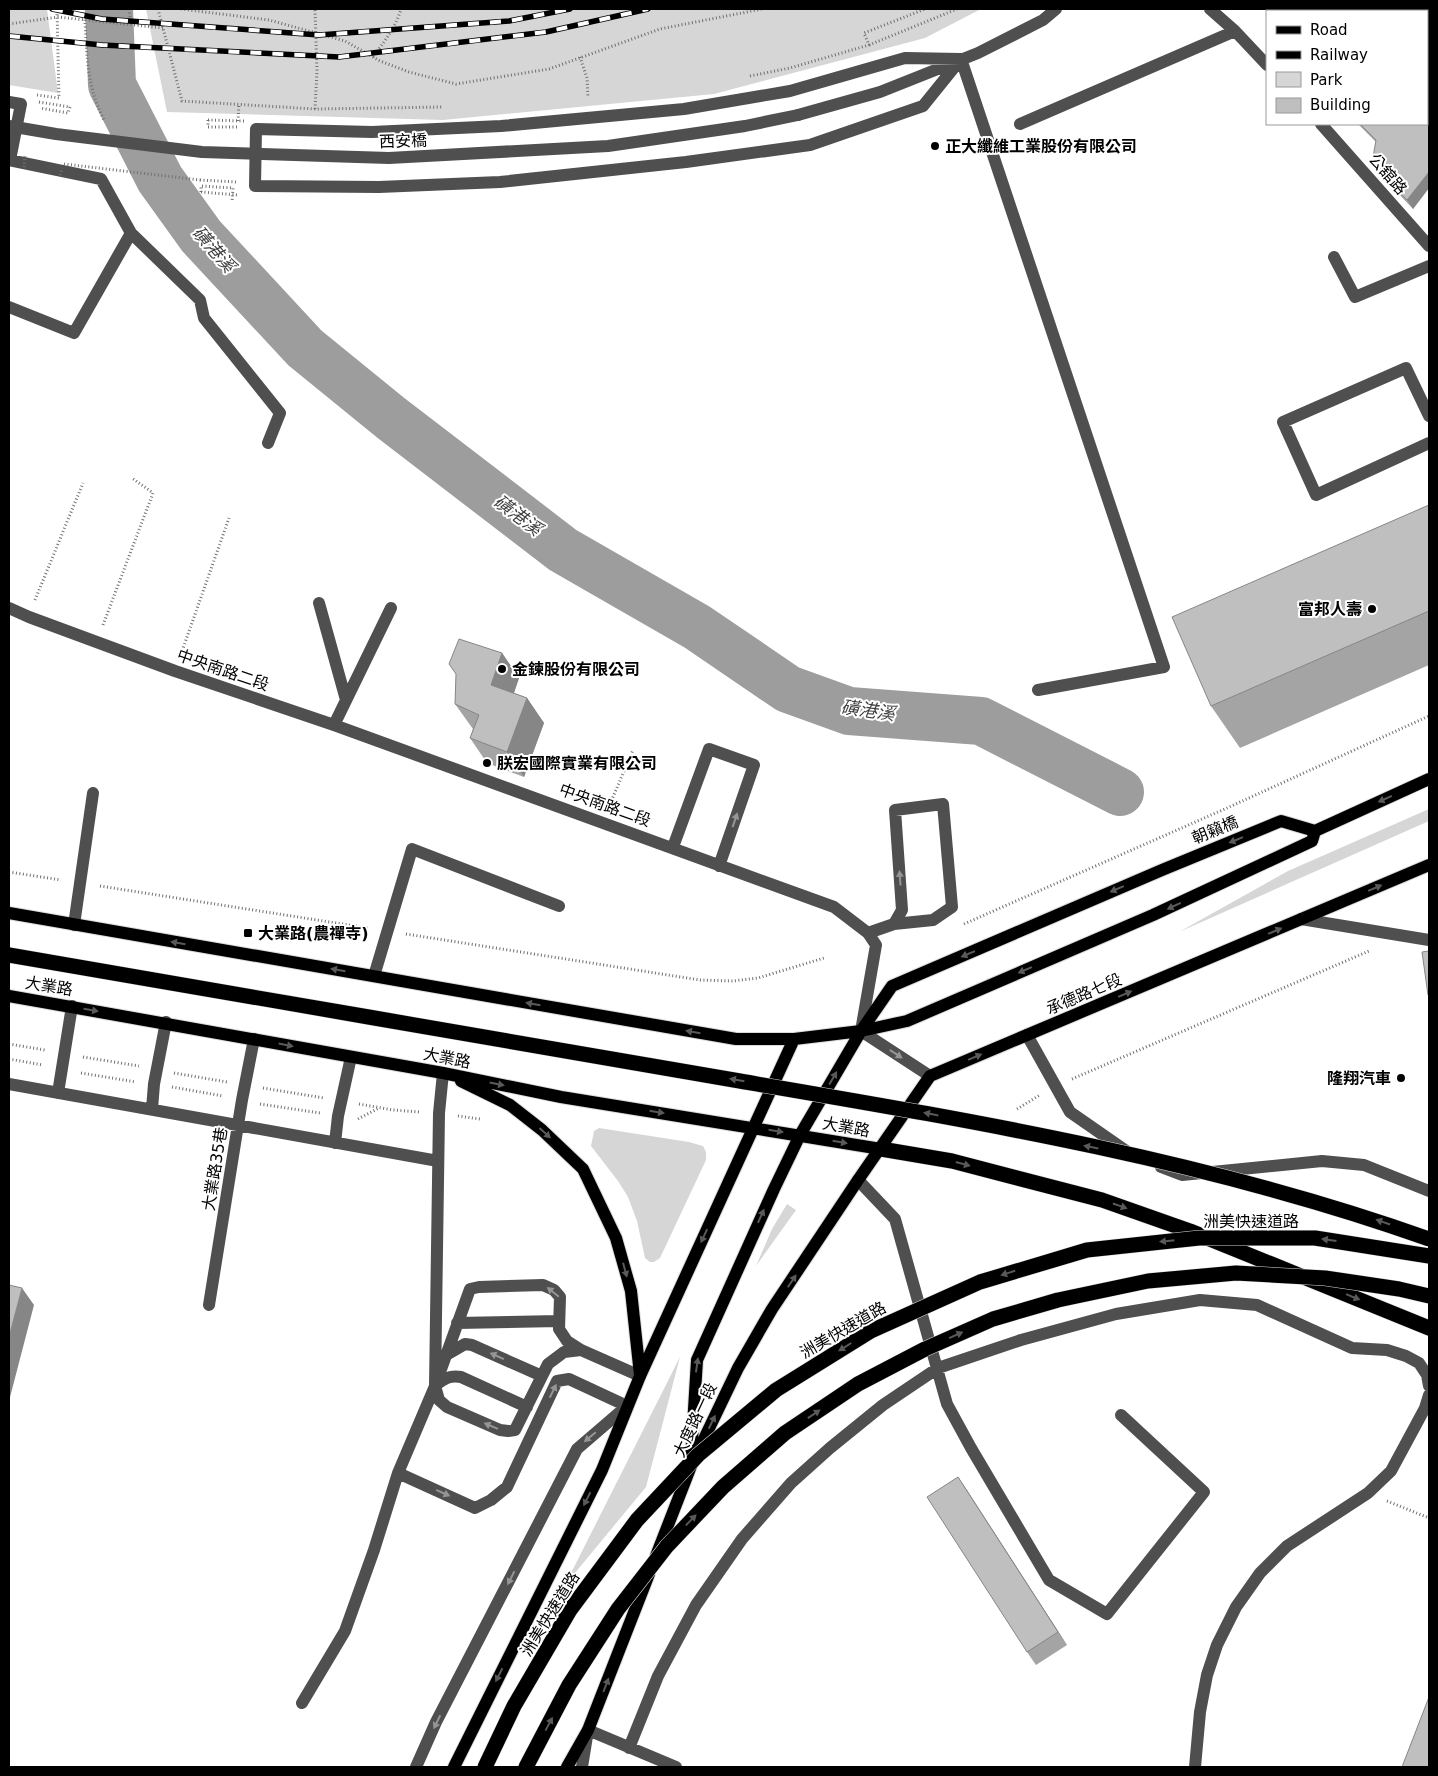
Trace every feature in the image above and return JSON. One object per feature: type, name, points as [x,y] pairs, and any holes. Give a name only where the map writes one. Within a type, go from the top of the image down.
[{"type":"highway","points":[[9,955],[918,1112],[1122,1153],[1246,1183],[1377,1220],[1429,1239]]},
{"type":"highway","points":[[880,1149],[952,1161],[1102,1200],[1190,1231],[1429,1328]]},
{"type":"highway","name":"洲美快速道路","points":[[485,1767],[514,1706],[570,1610],[637,1520],[698,1455],[776,1390],[872,1330],[980,1282],[1087,1250],[1199,1238],[1315,1238],[1429,1256]]},
{"type":"highway","points":[[526,1767],[575,1676],[618,1609],[667,1546],[723,1487],[785,1433],[858,1384],[925,1349],[993,1319],[1058,1300],[1148,1281],[1236,1273],[1325,1278],[1399,1289],[1429,1296]]},
{"type":"main road","points":[[9,913],[736,1039],[794,1039],[861,1031],[907,1021],[1153,916],[1312,841],[1315,831],[1429,779]]},
{"type":"main road","name":"朝籟橋","points":[[861,1031],[892,986],[1281,821],[1315,831]]},
{"type":"main road","name":"承德路七段","points":[[930,1076],[1429,865]]},
{"type":"main road","name":"大業路","points":[[9,996],[166,1022],[561,1096],[880,1149]]},
{"type":"main road","points":[[691,1466],[697,1360],[800,1135],[861,1031]]},
{"type":"main road","points":[[454,1767],[602,1470],[640,1376],[794,1039]]},
{"type":"main road","points":[[443,1073],[510,1105],[542,1130],[583,1169],[616,1238],[631,1292],[640,1376]]},
{"type":"main road","points":[[880,1149],[930,1076]]},
{"type":"main road","name":"大度路一段","points":[[567,1767],[588,1730],[691,1466],[738,1368],[772,1309],[880,1149]]},
{"type":"street","name":"西安橋","points":[[9,126],[56,134],[202,152],[389,158],[608,146],[745,126],[798,115],[880,92],[978,53],[1043,20],[1056,9]]},
{"type":"street","points":[[1210,9],[1236,31],[1266,63]]},
{"type":"street","points":[[1020,124],[1236,31]]},
{"type":"street","points":[[905,58],[961,59],[924,106],[810,145],[686,162],[500,182],[379,187],[255,186],[256,129],[372,132],[501,126],[684,109],[790,91],[905,58]]},
{"type":"street","points":[[961,59],[1164,667],[1038,690]]},
{"type":"street","points":[[9,102],[21,104],[9,160],[101,179],[131,233],[200,300],[204,318],[280,413],[268,443]]},
{"type":"street","name":"公舘路","points":[[1323,125],[1429,246]]},
{"type":"street","points":[[9,306],[74,333],[131,233]]},
{"type":"street","points":[[1334,257],[1355,298],[1429,266]]},
{"type":"street","points":[[1429,416],[1406,368],[1282,422],[1316,496],[1429,443]]},
{"type":"street","points":[[320,603],[346,700]]},
{"type":"street","name":"中央南路二段","points":[[9,608],[175,671],[334,725],[834,907],[868,934]]},
{"type":"street","points":[[334,725],[391,608]]},
{"type":"street","points":[[673,847],[709,749],[754,765],[719,866]]},
{"type":"street","points":[[74,925],[93,794]]},
{"type":"street","points":[[894,924],[902,910],[896,810],[943,804],[952,907],[933,920],[894,924],[868,934],[876,946],[861,1031],[930,1076]]},
{"type":"street","points":[[374,976],[412,849],[559,906]]},
{"type":"street","points":[[1301,919],[1429,940]]},
{"type":"street","points":[[58,1093],[72,1006]]},
{"type":"street","points":[[152,1110],[148,1084],[166,1022]]},
{"type":"street","points":[[1027,1035],[1070,1112],[1133,1156],[1174,1172],[1182,1175],[1322,1161],[1364,1165],[1429,1191]]},
{"type":"street","name":"大業路35巷","points":[[209,1305],[242,1100],[254,1039]]},
{"type":"street","points":[[335,1143],[338,1116],[351,1057]]},
{"type":"street","points":[[443,1073],[439,1113],[435,1386],[439,1400],[447,1408],[500,1430],[515,1430],[548,1364],[564,1352],[581,1350]]},
{"type":"street","points":[[9,1084],[438,1161]]},
{"type":"street","points":[[858,1180],[895,1219],[947,1404],[1049,1580],[1107,1614],[1204,1492],[1121,1415]]},
{"type":"street","points":[[302,1703],[345,1630],[374,1550],[398,1473],[435,1386],[470,1290],[479,1287],[543,1285],[554,1290],[560,1297],[559,1329],[567,1341],[581,1350],[640,1376]]},
{"type":"street","points":[[629,1748],[658,1676],[670,1652],[696,1605],[742,1538],[791,1483],[830,1448],[883,1405],[938,1368],[1021,1340],[1116,1314],[1200,1300],[1257,1305],[1352,1348],[1387,1350],[1406,1356],[1419,1363],[1427,1375],[1429,1386]]},
{"type":"street","points":[[457,1323],[559,1321]]},
{"type":"street","points":[[446,1355],[465,1344],[472,1345],[542,1376]]},
{"type":"street","points":[[435,1386],[452,1376],[461,1377],[527,1407]]},
{"type":"street","points":[[398,1473],[475,1508],[491,1500],[507,1487],[557,1382],[569,1379],[627,1406],[576,1449],[436,1722],[416,1767]]},
{"type":"street","points":[[1195,1767],[1200,1712],[1207,1675],[1217,1645],[1236,1607],[1260,1573],[1287,1546],[1368,1493],[1391,1471],[1425,1408],[1429,1395]]},
{"type":"street","points":[[588,1730],[676,1767]]},
{"type":"street","name":"大度路一段","points":[[582,1767],[588,1730]]},
{"type":"path","points":[[32,94],[60,98],[57,9]]},
{"type":"path","points":[[84,9],[85,48],[89,77],[97,106],[108,127]]},
{"type":"path","points":[[129,9],[130,25]]},
{"type":"path","points":[[158,9],[182,100],[315,109],[451,107]]},
{"type":"path","points":[[181,9],[269,20],[345,41],[373,57],[409,72],[456,84],[549,69],[660,29],[762,9]]},
{"type":"path","points":[[315,9],[315,109]]},
{"type":"path","points":[[373,57],[387,38],[401,9]]},
{"type":"path","points":[[868,45],[864,32],[926,9]]},
{"type":"path","points":[[742,77],[790,68],[868,45],[957,9]]},
{"type":"path","points":[[9,24],[58,17],[164,28]]},
{"type":"path","points":[[580,57],[586,78],[588,97]]},
{"type":"path","points":[[578,98],[595,96]]},
{"type":"path","points":[[35,101],[70,107],[68,113],[39,108]]},
{"type":"path","points":[[239,104],[237,128],[208,127],[208,120],[244,121]]},
{"type":"path","points":[[24,167],[25,156]]},
{"type":"path","points":[[64,164],[200,180],[238,182]]},
{"type":"path","points":[[101,179],[112,165]]},
{"type":"path","points":[[60,175],[62,168]]},
{"type":"path","points":[[232,201],[233,188],[201,186],[201,192],[238,195]]},
{"type":"path","points":[[96,642],[153,493],[132,478]]},
{"type":"path","points":[[29,617],[84,483]]},
{"type":"path","points":[[175,671],[228,518]]},
{"type":"path","points":[[963,925],[1429,716]]},
{"type":"path","points":[[603,822],[633,750]]},
{"type":"path","points":[[9,872],[700,980],[758,978],[824,958]]},
{"type":"path","points":[[1113,1061],[1369,951]]},
{"type":"path","points":[[9,1059],[49,1066]]},
{"type":"path","points":[[63,1070],[242,1100]]},
{"type":"path","points":[[259,1104],[338,1116]]},
{"type":"path","points":[[358,1119],[380,1107]]},
{"type":"path","points":[[1368,1493],[1429,1518]]},
{"type":"green space","points":[[9,9],[47,9],[58,93],[9,85]]},
{"type":"green space","points":[[146,9],[981,9],[925,38],[714,94],[443,120],[167,112]]},
{"type":"green space","points":[[1429,809],[1429,821],[1179,932],[1288,871]]},
{"type":"green space","points":[[599,1128],[689,1142],[703,1146],[706,1152],[706,1160],[660,1258],[654,1262],[650,1262],[645,1258],[637,1221],[628,1197],[591,1146],[594,1131]]},
{"type":"green space","points":[[787,1204],[796,1210],[756,1266],[772,1229]]},
{"type":"green space","points":[[680,1357],[646,1487],[565,1585]]},
{"type":"building","points":[[1429,44],[1429,172],[1407,200],[1372,163],[1376,140],[1361,125],[1428,125]]},
{"type":"building","points":[[1429,505],[1429,611],[1211,706],[1172,617]]},
{"type":"building","points":[[459,639],[502,653],[491,685],[527,698],[507,752],[470,738],[479,715],[455,704],[456,674],[449,664]]},
{"type":"building","points":[[1429,951],[1429,995],[1428,995],[1422,952]]},
{"type":"building","points":[[9,1285],[22,1288],[9,1337]]},
{"type":"building","points":[[958,1477],[1058,1632],[1027,1652],[927,1497]]},
{"type":"building","points":[[1429,1697],[1429,1767],[1402,1767]]},
{"type":"waterway","name":"磺港溪","points":[[109,9],[112,85],[160,179],[201,236],[305,348],[391,418],[563,550],[697,627],[788,689],[849,711],[981,721],[1120,792]]},
{"type":"railway","points":[[52,9],[102,19],[319,35],[509,21],[570,9]]},
{"type":"railway","points":[[9,36],[102,45],[339,57],[546,32],[648,9]]},
{"type":"place","name":"正大纖維工業股份有限公司","points":[[935,146]]},
{"type":"place","name":"富邦人壽","points":[[1372,609]]},
{"type":"place","name":"金鍊股份有限公司","points":[[502,669]]},
{"type":"place","name":"朕宏國際實業有限公司","points":[[487,763]]},
{"type":"place","name":"大業路(農禪寺)","points":[[248,933]]},
{"type":"place","name":"隆翔汽車","points":[[1401,1078]]}]
